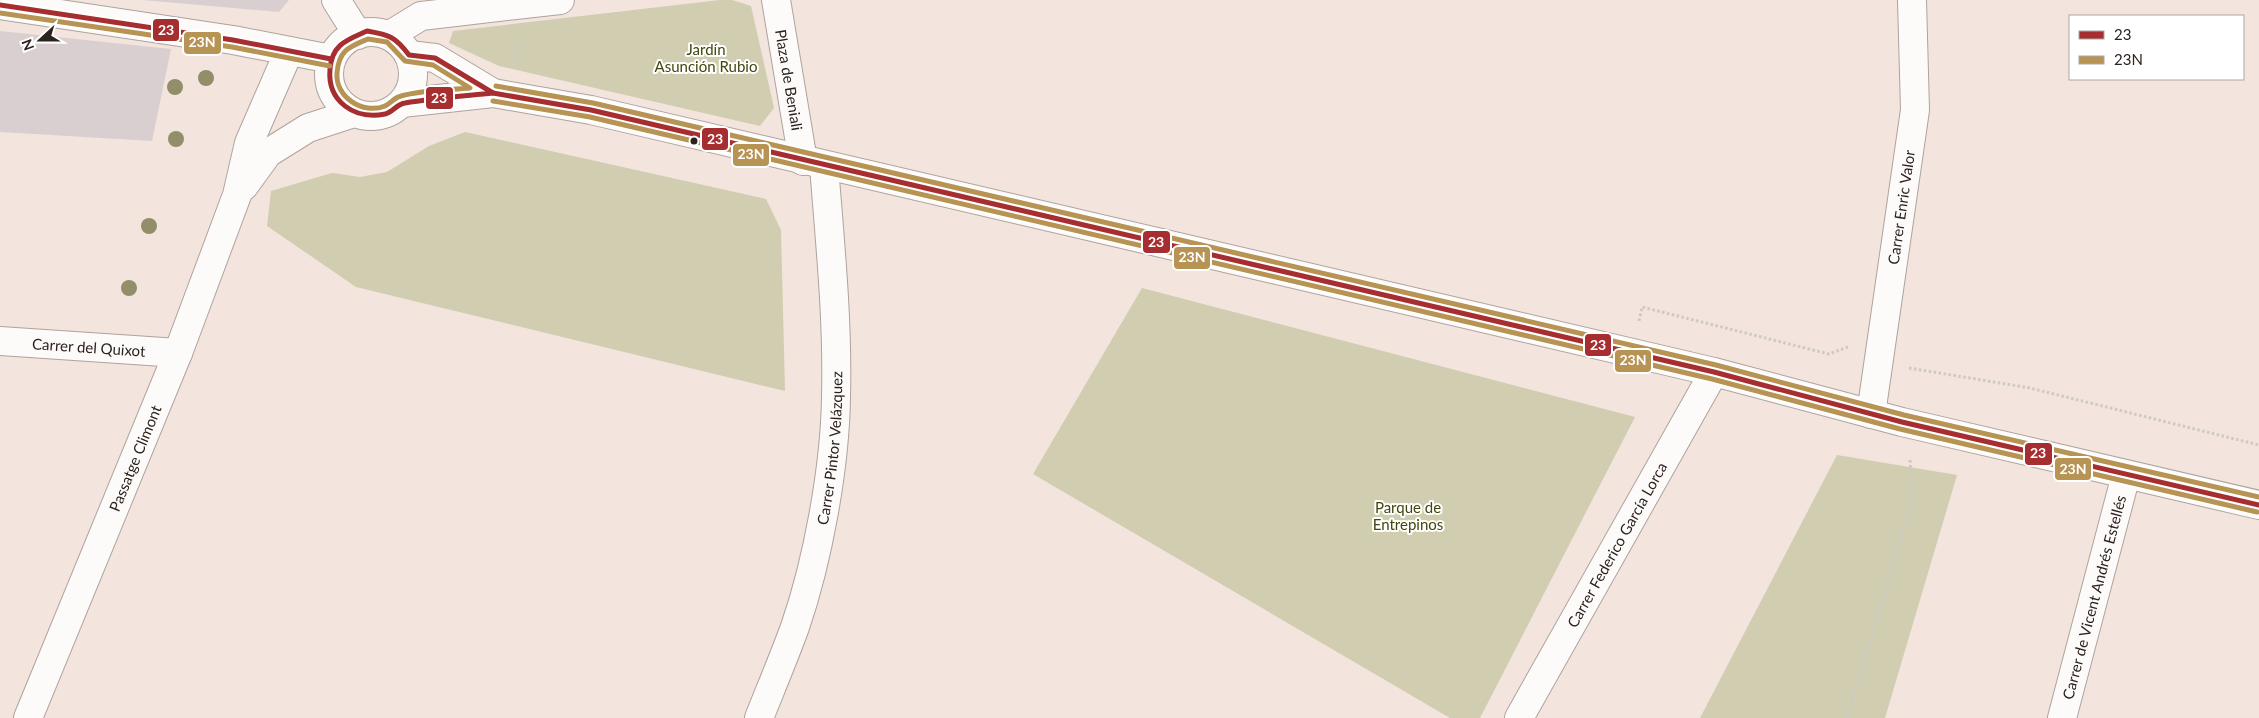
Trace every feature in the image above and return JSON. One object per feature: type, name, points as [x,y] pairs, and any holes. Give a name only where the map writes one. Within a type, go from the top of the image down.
[{"type":"street","points":[[336,0],[358,35]]},
{"type":"street","points":[[390,35],[421,16],[560,0]]},
{"type":"street","name":"Plaza de Beniali","points":[[776,0],[814,164]]},
{"type":"street","name":"Carrer Enric Valor","points":[[1871,414],[1915,110],[1912,0]]},
{"type":"street","points":[[0,5],[289,51],[331,60]]},
{"type":"street","points":[[402,103],[414,73],[410,55],[401,44],[390,35],[367,31],[342,42],[331,60],[329,80],[337,99],[354,112],[371,116],[388,113],[402,103],[503,94],[591,110],[814,164],[1714,372],[1902,422],[2259,506]]},
{"type":"street","name":"Passatge Climont","points":[[28,718],[178,353],[237,195],[249,143],[289,51]]},
{"type":"street","points":[[410,55],[435,58],[503,94]]},
{"type":"street","name":"Passatge Climont","points":[[237,195],[268,154],[308,128],[354,112]]},
{"type":"street","name":"Carrer Pintor Velázquez","points":[[759,718],[795,625],[815,553],[827,492],[836,398],[834,300],[814,164]]},
{"type":"street","name":"Carrer del Quixot","points":[[0,341],[178,353]]},
{"type":"street","name":"Carrer Federico García Lorca","points":[[1519,718],[1714,372]]},
{"type":"street","name":"Carrer de Vicent Andrés Estellés","points":[[2062,718],[2126,476]]},
{"type":"path","points":[[503,94],[522,5]]},
{"type":"path","points":[[1908,368],[2030,388],[2259,445]]},
{"type":"path","points":[[1847,718],[1912,500],[1910,445],[1902,422]]},
{"type":"green space","name":"Jardín Asunción Rubio","points":[[732,0],[751,6],[774,108],[760,126],[499,66],[449,43],[453,31]]},
{"type":"green space","points":[[465,132],[766,199],[781,230],[785,391],[356,287],[267,226],[271,191],[332,173],[360,177],[387,172],[429,146]]},
{"type":"green space","name":"Parque de Entrepinos","points":[[1142,288],[1635,417],[1480,718],[1450,718],[1033,474]]},
{"type":"green space","points":[[1837,455],[1957,475],[1885,718],[1700,718]]},
{"type":"building","points":[[142,0],[289,0],[279,12]]},
{"type":"building","points":[[0,31],[171,49],[152,141],[0,132]]},
{"type":"transit line","name":"23","points":[[0,5],[233,40],[331,59]]},
{"type":"transit line","name":"23N","points":[[0,13],[232,47],[330,66]]},
{"type":"transit line","name":"23","points":[[367,31],[391,37],[409,55],[435,58],[493,93],[405,103],[385,114],[363,114],[354,111],[345,106],[333,91],[330,81],[331,61],[337,48],[347,40],[367,31]]},
{"type":"transit line","name":"23N","points":[[368,39],[387,42],[405,61],[433,65],[470,88],[409,94],[377,108],[360,106],[352,102],[341,90],[337,73],[340,59],[346,50],[368,39]]},
{"type":"transit line","name":"23N","points":[[496,86],[593,103],[1716,365],[1904,415],[2259,497]]},
{"type":"transit line","name":"23","points":[[493,93],[591,110],[1714,372],[1902,422],[2259,505]]},
{"type":"transit line","name":"23N","points":[[493,101],[590,117],[1712,379],[1900,429],[2257,512]]}]
